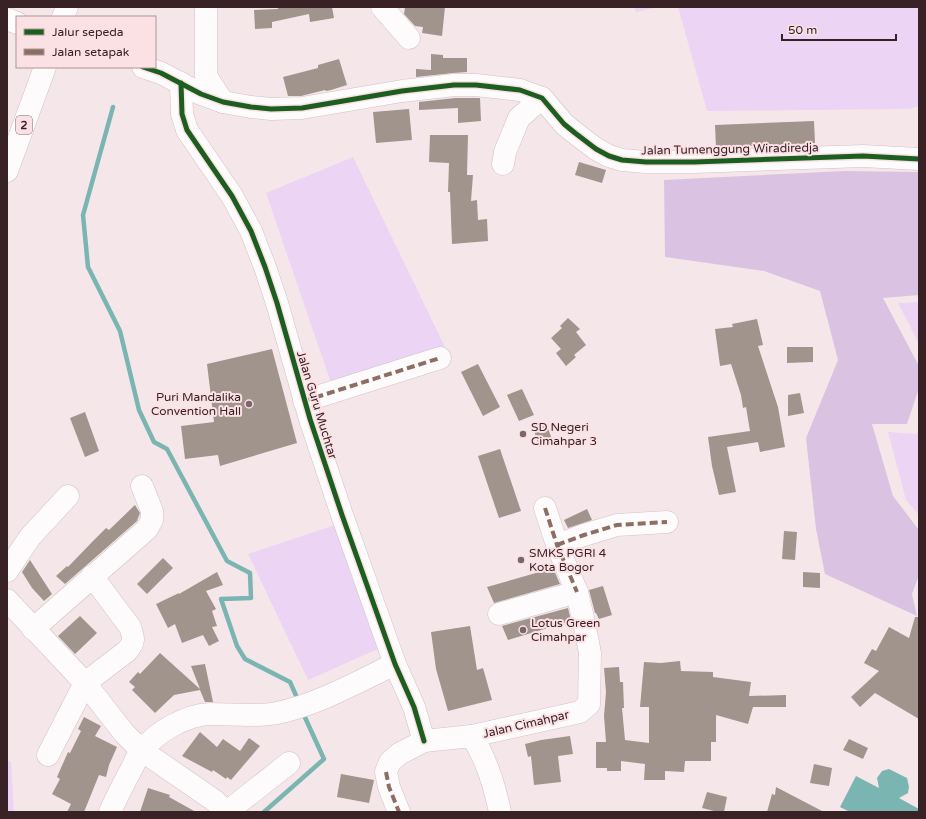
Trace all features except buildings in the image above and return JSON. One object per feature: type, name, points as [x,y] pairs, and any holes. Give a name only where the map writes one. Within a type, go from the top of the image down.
[{"type":"main road","points":[[206,7],[206,76],[223,102]]},
{"type":"main road","points":[[382,7],[409,38]]},
{"type":"main road","name":"Jalan Tumenggung Wiradiredja","points":[[145,68],[181,83],[201,94],[223,102],[251,107],[287,110],[454,85],[476,85],[520,90],[542,98],[564,124],[575,133],[596,149],[609,156],[622,160],[646,162],[694,162],[863,156],[919,159]]},
{"type":"main road","name":"2","points":[[7,171],[43,73]]},
{"type":"main road","name":"Jalan Guru Muchtar","points":[[181,83],[182,114],[187,130],[232,196],[250,231],[265,267],[277,303],[304,401],[395,664],[414,707],[424,741]]},
{"type":"main road","points":[[503,164],[505,152],[519,118],[542,98]]},
{"type":"main road","points":[[304,401],[440,358]]},
{"type":"main road","points":[[33,629],[147,529],[152,520],[152,511],[142,486]]},
{"type":"main road","points":[[7,571],[30,537],[68,496]]},
{"type":"main road","name":"Jalan Cimahpar","points":[[472,736],[580,712],[588,704],[590,653],[577,592],[557,545],[545,508]]},
{"type":"main road","points":[[557,545],[617,525],[666,522]]},
{"type":"main road","points":[[48,755],[85,683],[133,645],[133,636],[130,627],[92,576]]},
{"type":"main road","points":[[499,614],[577,592]]},
{"type":"main road","points":[[7,600],[85,683],[119,727],[141,750],[219,809],[289,763]]},
{"type":"main road","points":[[110,812],[141,750],[164,730],[196,716],[210,714],[228,715],[277,713],[313,703],[395,664]]},
{"type":"main road","points":[[399,812],[389,786],[386,772],[390,762],[399,754],[424,741],[472,736],[481,750],[489,769],[500,812]]},
{"type":"shaded area","points":[[634,7],[659,7],[636,12]]},
{"type":"shaded area","points":[[678,7],[919,7],[919,106],[910,109],[707,111]]},
{"type":"shaded area","points":[[353,157],[445,347],[331,383],[266,193]]},
{"type":"shaded area","points":[[844,171],[919,172],[919,295],[883,298],[919,366],[919,388],[907,424],[872,424],[893,496],[919,530],[919,575],[912,594],[917,616],[825,574],[816,529],[806,438],[838,360],[820,291],[764,271],[665,257],[664,180]]},
{"type":"shaded area","points":[[919,302],[919,344],[898,303]]},
{"type":"shaded area","points":[[919,425],[919,515],[906,500],[888,432],[917,434]]},
{"type":"shaded area","points":[[335,525],[378,649],[308,680],[248,554]]},
{"type":"shaded area","points":[[7,761],[11,762],[14,812],[7,812]]},
{"type":"water","points":[[889,769],[907,778],[909,787],[908,793],[899,798],[919,809],[919,812],[850,812],[840,807],[856,776],[879,788],[877,778],[882,771]]},
{"type":"waterway","points":[[113,107],[83,215],[88,267],[120,331],[139,410],[154,442],[167,449],[227,561],[250,573],[251,598],[221,599],[237,646],[245,659],[290,682],[298,700]]},
{"type":"waterway","points":[[264,812],[324,759],[303,713]]},
{"type":"marked path","points":[[304,401],[440,358]]},
{"type":"marked path","points":[[545,508],[557,545],[577,592]]},
{"type":"marked path","points":[[557,545],[617,525],[667,522]]},
{"type":"marked path","points":[[386,772],[389,787],[399,812]]},
{"type":"cycle path","points":[[146,68],[161,73],[201,94],[223,102],[271,109],[302,108],[402,91],[454,85],[476,85],[520,90],[542,98],[564,124],[575,133],[596,149],[609,156],[622,160],[646,162],[694,162],[863,156],[919,159]]},
{"type":"cycle path","points":[[181,83],[182,114],[187,130],[232,196],[251,231],[265,267],[277,303],[310,419],[342,515],[395,664],[414,707],[424,741]]},
{"type":"place","name":"Puri Mandalika Convention Hall","points":[[249,404]]},
{"type":"place","name":"SD Negeri Cimahpar 3","points":[[523,434]]},
{"type":"place","name":"SMKS PGRI 4 Kota Bogor","points":[[521,560]]},
{"type":"place","name":"Lotus Green Cimahpar","points":[[523,630]]}]
